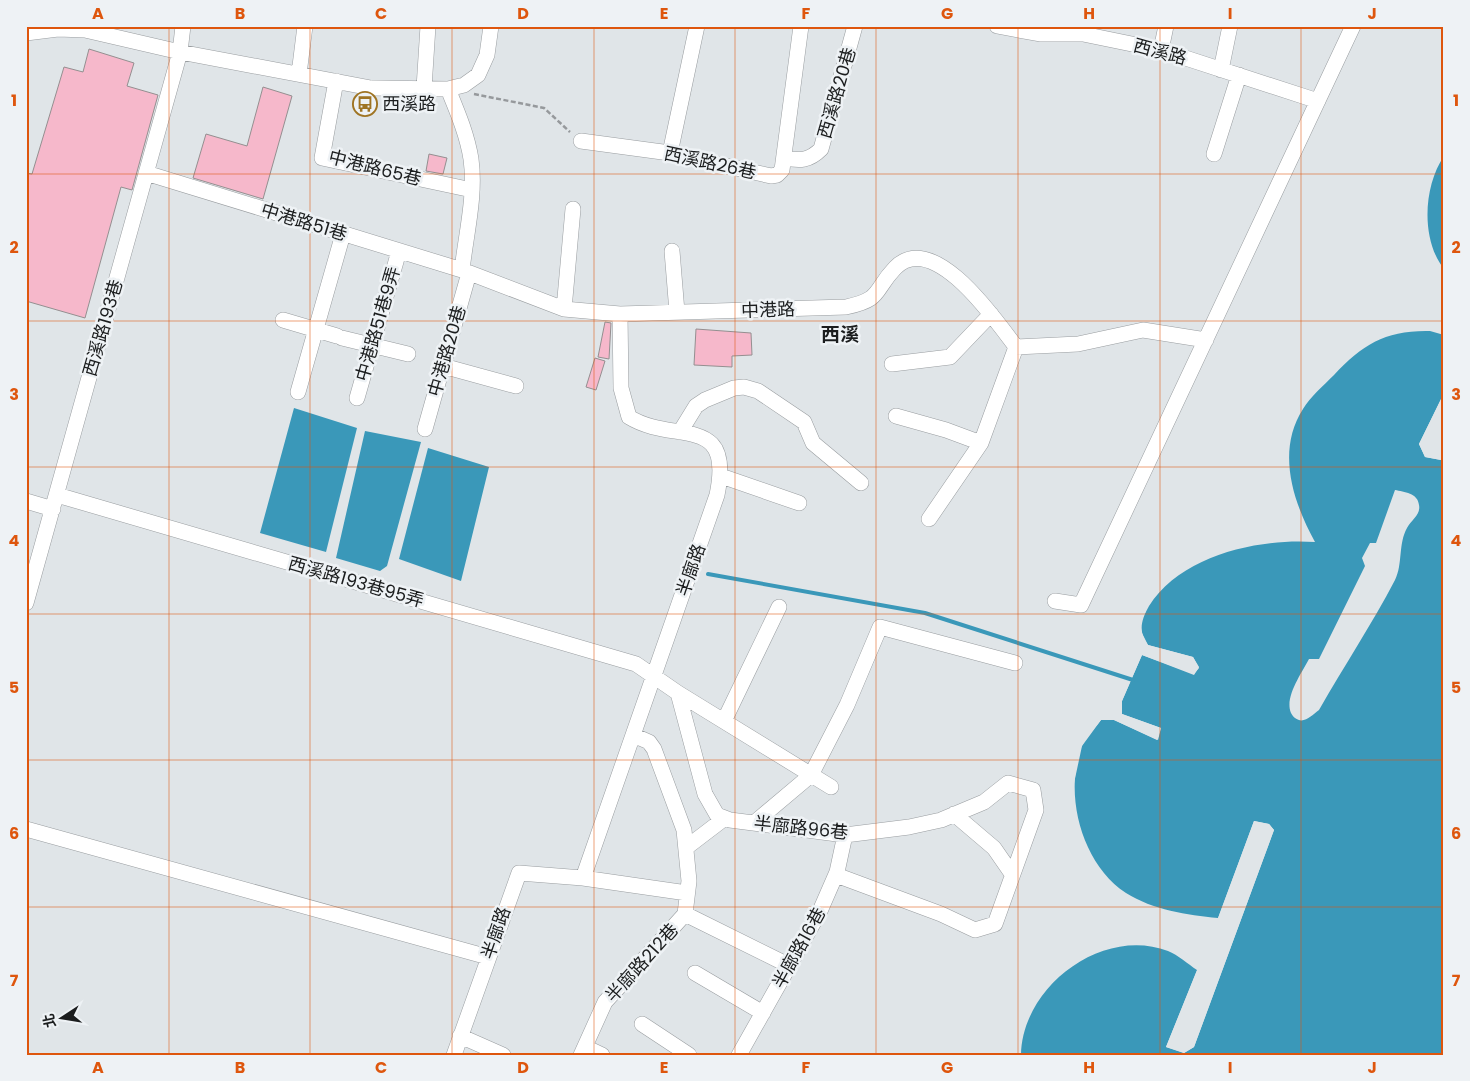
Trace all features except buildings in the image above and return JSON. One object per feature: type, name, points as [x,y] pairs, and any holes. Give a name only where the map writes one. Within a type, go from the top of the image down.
[{"type":"street","name":"西溪路193巷","points":[[26,603],[180,52],[183,26]]},
{"type":"street","points":[[299,74],[305,26]]},
{"type":"street","points":[[424,88],[428,26]]},
{"type":"street","points":[[26,33],[85,30],[180,52],[371,88],[448,89],[464,85],[478,75],[487,55],[491,26]]},
{"type":"street","points":[[670,153],[697,26]]},
{"type":"street","name":"西溪路26巷","points":[[581,141],[670,153],[771,176],[777,175],[782,170],[784,158],[801,26]]},
{"type":"street","name":"西溪路20巷","points":[[784,158],[806,160],[813,157],[821,149],[856,26]]},
{"type":"street","name":"西溪路","points":[[997,26],[1040,34],[1084,30],[1161,50],[1318,101]]},
{"type":"street","points":[[1161,50],[1166,26]]},
{"type":"street","points":[[1221,70],[1230,26]]},
{"type":"street","points":[[1054,601],[1081,605],[1354,26]]},
{"type":"street","points":[[1214,154],[1239,75]]},
{"type":"street","name":"中港路65巷","points":[[336,81],[322,158],[472,190]]},
{"type":"street","points":[[448,89],[463,128],[471,159],[472,190],[465,272]]},
{"type":"street","name":"中港路51巷","points":[[146,173],[465,272]]},
{"type":"street","points":[[564,309],[573,209]]},
{"type":"street","points":[[298,392],[343,234]]},
{"type":"street","points":[[672,250],[677,312]]},
{"type":"street","name":"中港路51巷9弄","points":[[357,398],[399,251]]},
{"type":"street","name":"中港路","points":[[465,272],[564,309],[620,314],[846,307],[866,303],[878,293],[895,268],[902,263],[914,259],[926,259],[940,264],[979,299],[1016,348]]},
{"type":"street","name":"中港路20巷","points":[[425,428],[465,272]]},
{"type":"street","name":"半廍路","points":[[583,878],[652,675],[717,495],[721,476],[719,458],[714,445],[705,437],[643,426],[629,417],[621,388],[620,314]]},
{"type":"street","points":[[892,364],[950,357],[990,314]]},
{"type":"street","points":[[283,320],[408,354]]},
{"type":"street","points":[[929,519],[981,443],[1016,348],[1078,344],[1143,330],[1206,340]]},
{"type":"street","points":[[442,366],[516,386]]},
{"type":"street","points":[[680,432],[696,406],[705,400],[734,388],[744,387],[758,391],[804,422],[814,443],[861,482]]},
{"type":"street","points":[[896,416],[946,430],[981,443]]},
{"type":"street","points":[[721,476],[799,503]]},
{"type":"street","name":"西溪路193巷95弄","points":[[26,501],[55,502],[636,664],[652,675]]},
{"type":"street","points":[[724,722],[779,608]]},
{"type":"street","points":[[754,823],[811,775],[847,705],[880,627],[1016,663]]},
{"type":"street","points":[[652,675],[724,722],[831,787]]},
{"type":"street","points":[[678,693],[705,794],[717,815],[725,818]]},
{"type":"street","name":"半廍路212巷","points":[[583,1051],[605,1002],[685,914],[689,881],[684,830],[654,749],[649,742],[633,735]]},
{"type":"street","name":"半廍路96巷","points":[[725,818],[845,835],[909,827],[954,814],[984,802],[1008,783],[1033,790],[1036,810],[1012,874]]},
{"type":"street","points":[[836,875],[942,914],[975,930],[995,924],[1012,874],[994,848],[954,814]]},
{"type":"street","points":[[687,848],[725,818]]},
{"type":"street","points":[[26,829],[488,957]]},
{"type":"street","name":"半廍路16巷","points":[[739,1055],[820,911],[836,875],[845,835]]},
{"type":"street","name":"半廍路","points":[[454,1055],[519,873],[583,878],[687,893]]},
{"type":"street","points":[[685,914],[790,966]]},
{"type":"street","points":[[695,973],[763,1012]]},
{"type":"street","points":[[642,1024],[689,1055]]},
{"type":"street","points":[[460,1036],[503,1055]]},
{"type":"street","points":[[583,1051],[602,1055]]},
{"type":"path","points":[[448,89],[544,108],[581,141]]},
{"type":"water","points":[[1444,156],[1444,269],[1431,243],[1428,229],[1428,213],[1432,183]]},
{"type":"water","points":[[1414,331],[1430,331],[1444,335],[1444,393],[1419,444],[1425,457],[1441,460],[1444,455],[1444,1055],[1021,1055],[1025,1030],[1035,1006],[1051,985],[1070,968],[1093,955],[1118,947],[1143,945],[1168,951],[1197,970],[1166,1047],[1184,1053],[1194,1047],[1274,830],[1269,824],[1254,821],[1218,918],[1182,913],[1147,904],[1126,893],[1111,880],[1098,865],[1088,847],[1076,807],[1076,767],[1081,748],[1087,737],[1101,720],[1114,720],[1157,740],[1161,728],[1122,714],[1122,701],[1142,655],[1194,674],[1199,668],[1193,657],[1148,645],[1143,635],[1142,626],[1149,606],[1163,588],[1181,574],[1201,562],[1223,553],[1270,543],[1315,542],[1300,510],[1291,476],[1290,442],[1295,425],[1303,409],[1317,391],[1355,355],[1376,341],[1388,336]],"holes":[[[1395,490],[1410,494],[1416,498],[1419,509],[1419,512],[1404,534],[1395,580],[1319,710],[1305,720],[1298,720],[1291,712],[1289,705],[1293,688],[1309,659],[1319,659],[1365,566],[1362,558],[1370,543],[1376,543]]]},
{"type":"water","points":[[294,408],[357,428],[326,552],[260,533]]},
{"type":"water","points":[[365,431],[421,442],[387,566],[380,571],[336,558]]},
{"type":"water","points":[[428,448],[489,467],[461,581],[399,559]]},
{"type":"pier","points":[[1444,393],[1444,398],[1422,444],[1427,454],[1440,457],[1444,452],[1441,460],[1425,457],[1419,444]]},
{"type":"pier","points":[[1144,610],[1146,611],[1141,621],[1141,631],[1148,645],[1193,657],[1199,667],[1194,675],[1142,655],[1122,701],[1122,714],[1161,728],[1158,740],[1114,720],[1101,720],[1082,746],[1073,788],[1074,769],[1080,745],[1099,718],[1115,718],[1156,736],[1158,729],[1120,715],[1120,700],[1140,653],[1193,672],[1196,667],[1192,659],[1146,647],[1138,631],[1139,620]]},
{"type":"pier","points":[[1254,821],[1269,824],[1274,830],[1194,1047],[1184,1053],[1166,1047],[1198,968],[1200,971],[1170,1045],[1184,1050],[1192,1046],[1271,830],[1268,826],[1255,823],[1220,919],[1217,921]]},
{"type":"waterway","points":[[708,574],[925,613],[1133,680]]},
{"type":"place","name":"西溪路","points":[[365,104]]},
{"type":"district","name":"西溪","points":[[840,334]]}]
